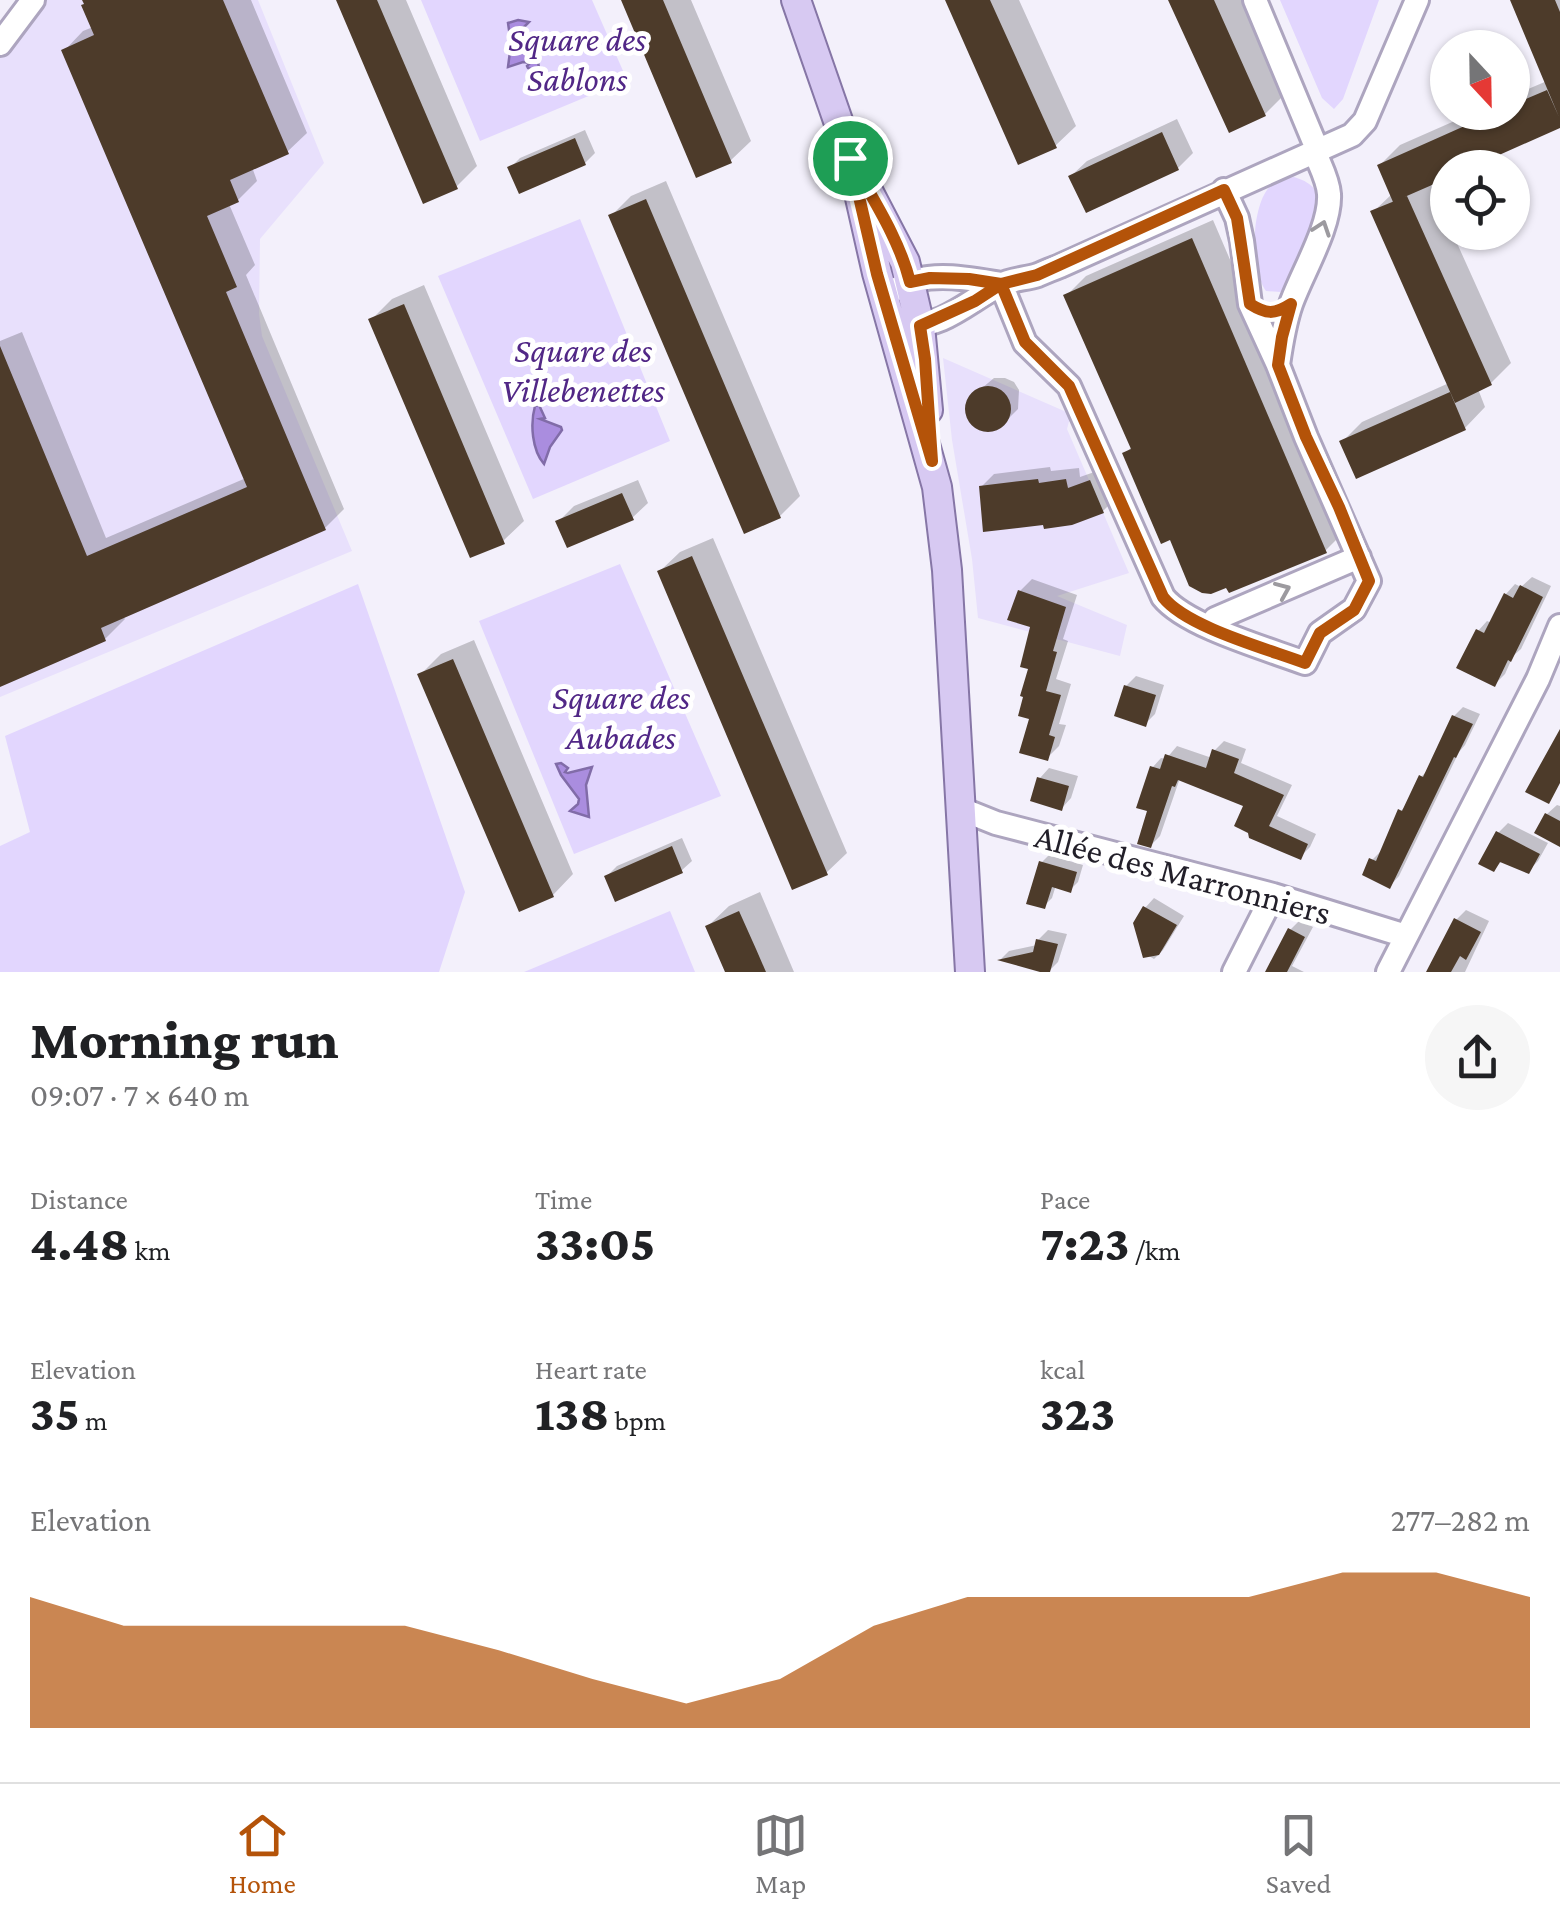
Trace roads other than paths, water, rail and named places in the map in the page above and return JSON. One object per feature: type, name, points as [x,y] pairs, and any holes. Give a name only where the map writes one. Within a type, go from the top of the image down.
[{"type":"main road","points":[[796,0],[850,158],[877,274],[932,461]]},
{"type":"main road","points":[[850,158],[905,262],[925,359],[932,461],[947,570],[970,972]]},
{"type":"street","points":[[0,44],[33,0]]},
{"type":"street","points":[[1255,0],[1329,188],[1329,206],[1291,304],[1278,365]]},
{"type":"street","points":[[1001,284],[930,278],[910,282],[892,296],[888,310],[899,321],[920,326],[975,301],[1001,284],[1037,275],[1352,134],[1365,121],[1417,0]]},
{"type":"street","points":[[1001,284],[1025,342],[1069,386],[1171,608],[1305,663],[1320,633],[1354,610],[1369,581],[1250,304],[1237,218],[1224,190]]},
{"type":"street","points":[[1250,304],[1264,312],[1277,313],[1291,304]]},
{"type":"street","points":[[1210,627],[1215,620],[1359,557]]},
{"type":"street","points":[[1388,972],[1538,679],[1560,626]]},
{"type":"street","name":"Allée des Marronniers","points":[[961,809],[996,823],[1273,895],[1406,936]]},
{"type":"street","points":[[1234,972],[1273,895]]},
{"type":"park label","name":"Square des Sablons","points":[[577,59]]},
{"type":"park label","name":"Square des Villebenettes","points":[[583,370]]},
{"type":"park label","name":"Square des Aubades","points":[[621,717]]}]
